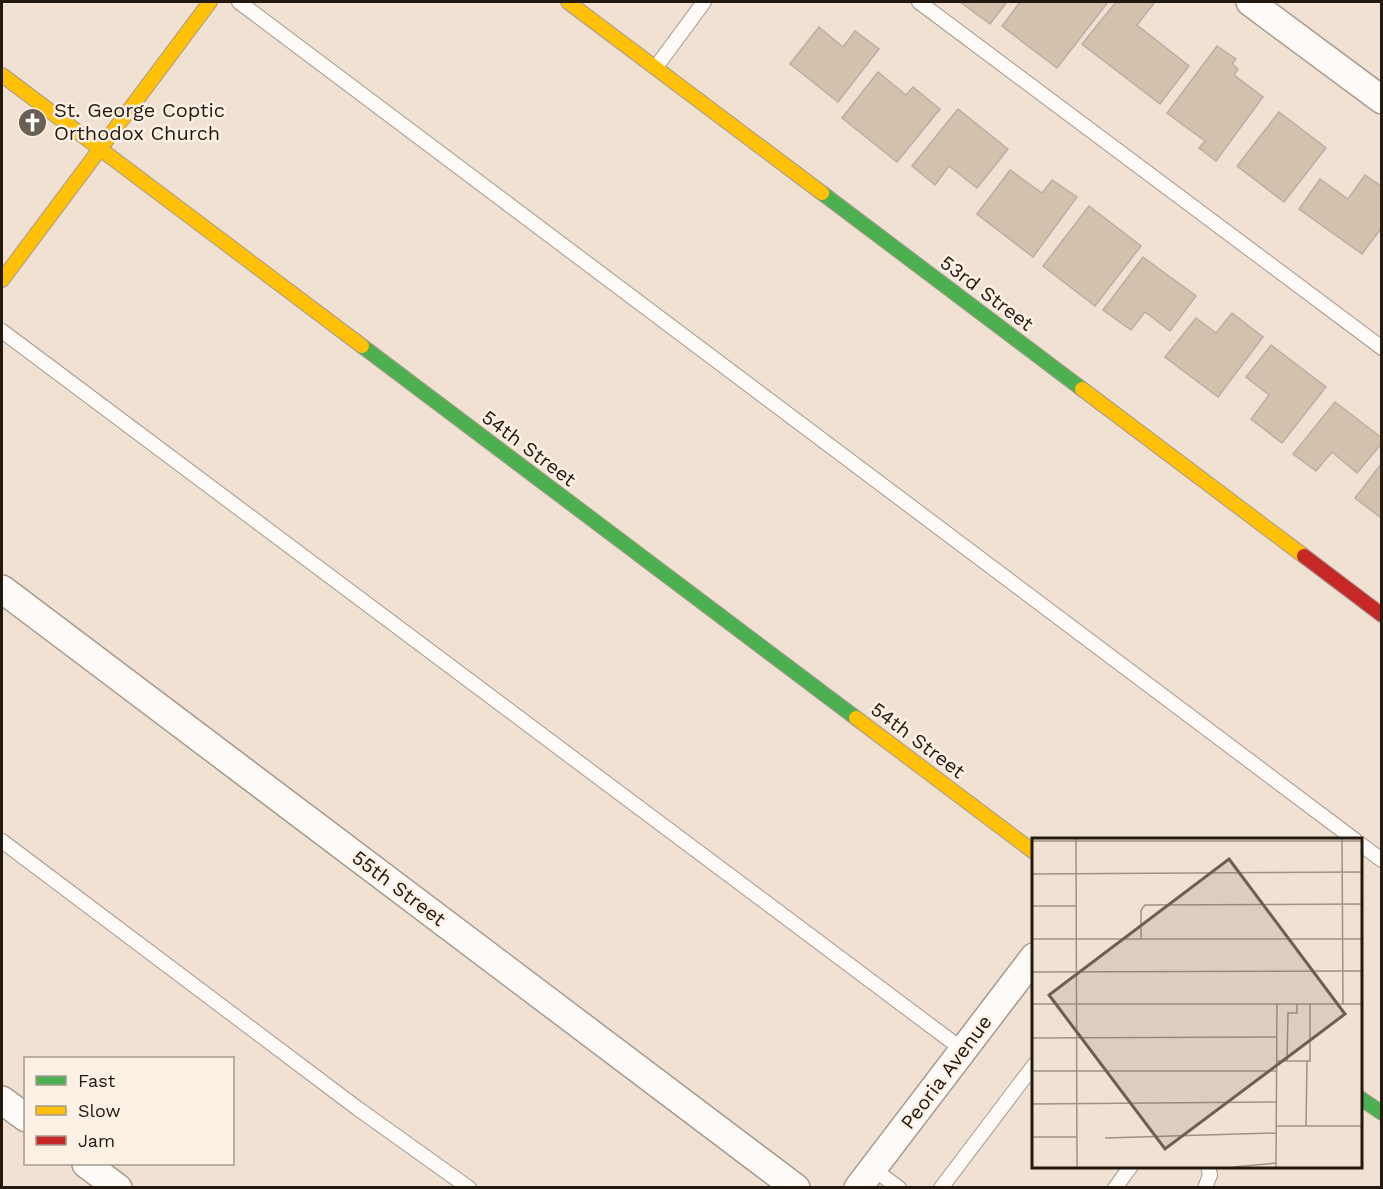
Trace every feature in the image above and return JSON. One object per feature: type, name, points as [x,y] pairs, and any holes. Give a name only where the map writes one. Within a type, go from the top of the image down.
[{"type":"street","points":[[2,280],[210,2]]},
{"type":"street","name":"53rd Street","points":[[568,2],[1382,615]]},
{"type":"street","points":[[1250,2],[1382,100]]},
{"type":"street","name":"54th Street","points":[[2,75],[1032,850]]},
{"type":"street","name":"55th Street","points":[[2,589],[796,1188]]},
{"type":"street","name":"Peoria Avenue","points":[[865,1178],[1032,960]]},
{"type":"street","points":[[1362,1099],[1382,1113]]},
{"type":"street","points":[[2,1100],[24,1116]]},
{"type":"street","points":[[87,1165],[118,1188]]},
{"type":"lane","points":[[239,2],[1352,838]]},
{"type":"lane","points":[[656,67],[704,2]]},
{"type":"lane","points":[[919,2],[1382,348]]},
{"type":"lane","points":[[2,331],[963,1050]]},
{"type":"lane","points":[[2,841],[357,1108],[469,1188]]},
{"type":"lane","points":[[1362,845],[1382,860]]},
{"type":"lane","points":[[941,1188],[1032,1068]]},
{"type":"lane","points":[[1115,1188],[1130,1168]]},
{"type":"lane","points":[[1205,1188],[1210,1175],[1208,1168]]},
{"type":"lane","points":[[865,1178],[899,1188]]},
{"type":"building","points":[[960,2],[1007,2],[990,24]]},
{"type":"building","points":[[1020,2],[1108,2],[1057,68],[1002,26]]},
{"type":"building","points":[[1116,2],[1155,2],[1137,25],[1189,66],[1160,104],[1082,44]]},
{"type":"building","points":[[819,27],[843,47],[855,31],[879,49],[838,102],[790,64]]},
{"type":"building","points":[[1217,46],[1236,59],[1232,64],[1238,69],[1234,75],[1263,97],[1216,161],[1199,148],[1205,141],[1167,113]]},
{"type":"building","points":[[878,72],[906,95],[913,87],[940,109],[897,162],[842,118]]},
{"type":"building","points":[[958,109],[1008,149],[977,188],[949,166],[935,185],[912,166]]},
{"type":"building","points":[[1279,112],[1326,148],[1284,202],[1237,166]]},
{"type":"building","points":[[1010,170],[1042,193],[1052,180],[1077,197],[1033,257],[977,214]]},
{"type":"building","points":[[1365,175],[1382,187],[1382,227],[1362,254],[1299,209],[1320,179],[1348,199]]},
{"type":"building","points":[[1089,206],[1141,246],[1095,306],[1043,266]]},
{"type":"building","points":[[1143,257],[1196,296],[1170,331],[1145,312],[1131,330],[1103,310]]},
{"type":"building","points":[[1232,313],[1263,337],[1218,397],[1165,357],[1196,318],[1216,333]]},
{"type":"building","points":[[1271,345],[1326,387],[1282,443],[1251,419],[1269,395],[1246,377]]},
{"type":"building","points":[[1335,402],[1382,438],[1382,443],[1357,473],[1332,452],[1316,471],[1293,454]]},
{"type":"building","points":[[1382,463],[1382,515],[1380,517],[1355,498]]},
{"type":"traffic: fast","points":[[822,193],[1082,389]]},
{"type":"traffic: fast","points":[[362,346],[856,718]]},
{"type":"traffic: fast","points":[[1362,1099],[1382,1113]]},
{"type":"traffic: slow","points":[[2,280],[210,2]]},
{"type":"traffic: slow","points":[[568,2],[822,193]]},
{"type":"traffic: slow","points":[[2,75],[362,346]]},
{"type":"traffic: slow","points":[[1082,389],[1304,556]]},
{"type":"traffic: slow","points":[[856,718],[1032,850]]},
{"type":"traffic: jam","points":[[1304,556],[1382,615]]},
{"type":"place","name":"St. George Coptic Orthodox Church","points":[[33,122]]}]
